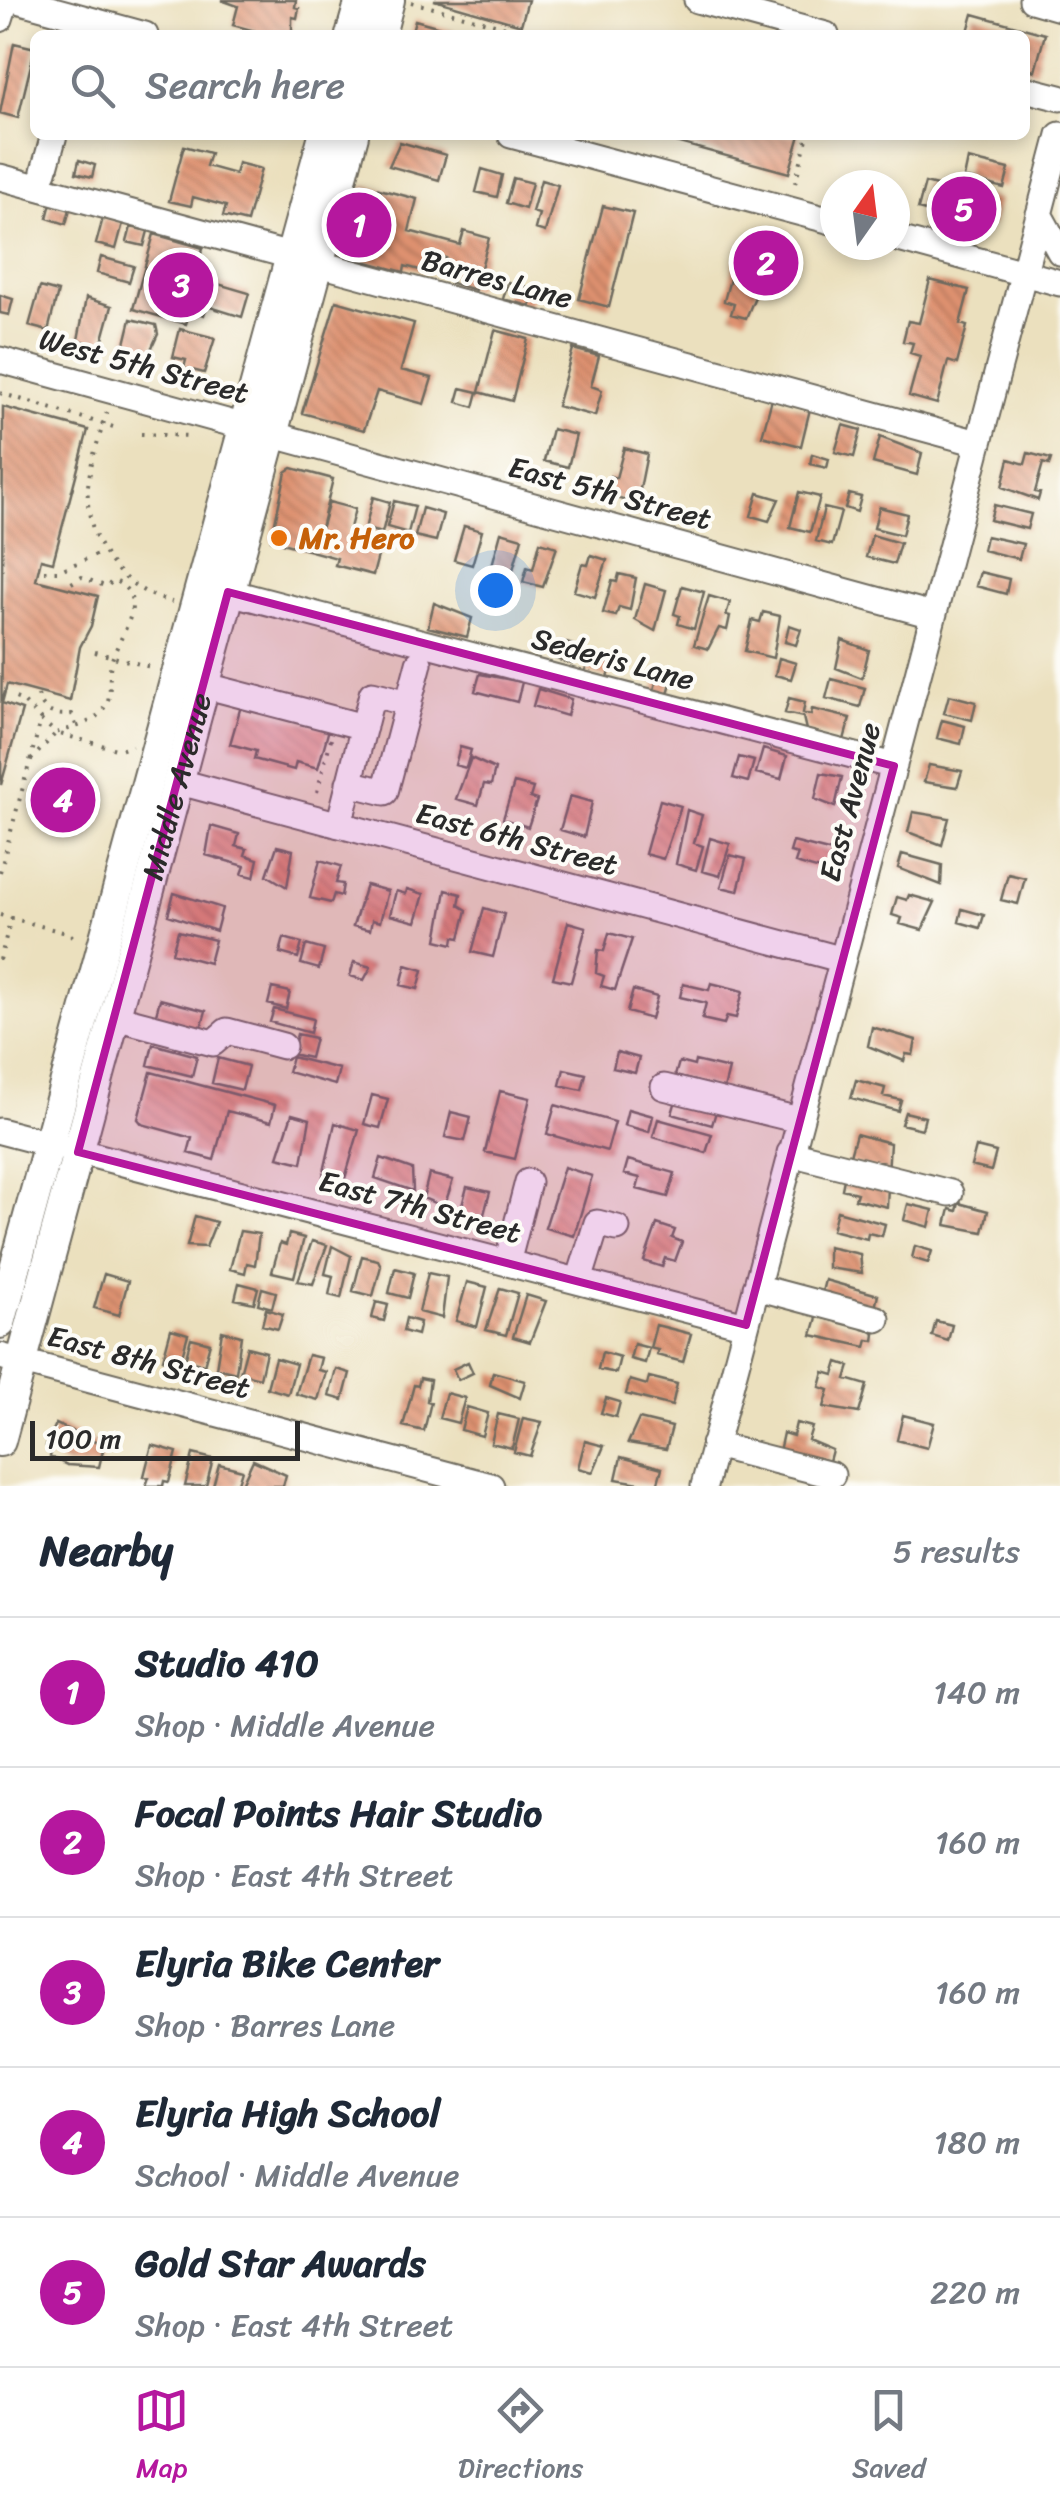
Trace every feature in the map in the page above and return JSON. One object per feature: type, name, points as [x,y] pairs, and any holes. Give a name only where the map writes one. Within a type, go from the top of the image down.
[{"type":"main road","points":[[353,30],[361,0]]},
{"type":"main road","points":[[383,30],[400,1]]},
{"type":"main road","name":"Middle Avenue","points":[[304,260],[323,140]]},
{"type":"main road","name":"Middle Avenue","points":[[0,1441],[11,1359],[202,593],[257,430],[304,260],[351,140]]},
{"type":"main road","name":"Middle Avenue","points":[[0,1324],[115,1017],[202,685],[202,593]]},
{"type":"street","points":[[0,20],[6,0]]},
{"type":"street","points":[[17,0],[98,29]]},
{"type":"street","points":[[697,0],[808,30]]},
{"type":"street","points":[[1032,0],[1060,8]]},
{"type":"street","points":[[1030,90],[1060,98]]},
{"type":"street","name":"East Avenue","points":[[704,1486],[1060,134]]},
{"type":"street","points":[[44,171],[53,140]]},
{"type":"street","points":[[530,140],[820,218]]},
{"type":"street","name":"Barres Lane","points":[[0,176],[978,444]]},
{"type":"street","points":[[1039,214],[1060,252]]},
{"type":"street","points":[[910,242],[1060,283]]},
{"type":"street","name":"West 5th Street","points":[[0,360],[257,430]]},
{"type":"street","name":"East 5th Street","points":[[257,430],[932,614]]},
{"type":"street","name":"Sederis Lane","points":[[202,593],[894,766]]},
{"type":"street","points":[[350,783],[385,792],[420,662]]},
{"type":"street","points":[[202,685],[364,727]]},
{"type":"street","points":[[338,825],[372,694],[408,703]]},
{"type":"street","name":"East 6th Street","points":[[176,781],[840,959]]},
{"type":"street","points":[[115,1017],[213,1043],[228,1031],[283,1046]]},
{"type":"street","points":[[664,1087],[799,1120]]},
{"type":"street","name":"East 7th Street","points":[[0,1131],[746,1325]]},
{"type":"street","points":[[790,1153],[950,1193]]},
{"type":"street","points":[[507,1263],[528,1182]]},
{"type":"street","points":[[579,1282],[597,1223],[617,1228]]},
{"type":"street","points":[[756,1287],[877,1319]]},
{"type":"street","name":"East 8th Street","points":[[11,1359],[490,1486]]},
{"type":"street","points":[[714,1445],[832,1476]]},
{"type":"path","points":[[400,1],[517,30]]},
{"type":"path","points":[[798,140],[806,143]]},
{"type":"path","points":[[795,183],[807,140]]},
{"type":"path","points":[[0,393],[120,428]]},
{"type":"path","points":[[29,762],[56,733],[94,719],[106,705],[114,657],[132,614],[124,582],[103,552],[88,500],[107,412]]},
{"type":"path","points":[[141,434],[189,436]]},
{"type":"path","points":[[86,452],[95,454]]},
{"type":"path","points":[[44,570],[58,572],[103,552]]},
{"type":"path","points":[[68,586],[82,577],[107,586],[114,580],[124,582],[154,597],[202,593]]},
{"type":"path","points":[[95,652],[158,669]]},
{"type":"path","points":[[38,695],[45,709],[58,715],[72,714],[76,725]]},
{"type":"path","points":[[10,696],[23,701],[56,733],[120,750],[136,744]]},
{"type":"path","points":[[0,872],[41,720]]},
{"type":"path","points":[[0,915],[70,934],[81,946]]},
{"type":"path","points":[[0,960],[12,918]]},
{"type":"highlighted area","points":[[228,592],[894,766],[746,1325],[78,1152]]},
{"type":"building","points":[[221,0],[296,0],[295,7],[299,8],[297,18],[292,17],[292,30],[252,30],[233,25],[238,6]]},
{"type":"building","points":[[434,0],[528,0],[521,25]]},
{"type":"building","points":[[973,14],[1045,34],[1035,71],[1030,70],[1030,30],[968,30]]},
{"type":"building","points":[[415,20],[451,30],[412,30]]},
{"type":"building","points":[[14,43],[30,47],[30,69],[18,118],[0,113]]},
{"type":"building","points":[[668,140],[799,140],[789,173]]},
{"type":"building","points":[[400,142],[446,155],[439,180],[389,166]]},
{"type":"building","points":[[184,146],[210,153],[206,166],[235,174],[238,163],[261,169],[247,222],[223,216],[226,206],[193,197],[191,206],[169,201]]},
{"type":"building","points":[[968,159],[1009,169],[1004,188],[964,178]]},
{"type":"building","points":[[79,160],[95,165],[92,177],[76,173]]},
{"type":"building","points":[[482,169],[502,175],[497,197],[476,192]]},
{"type":"building","points":[[513,178],[532,183],[525,209],[506,203]]},
{"type":"building","points":[[541,180],[558,185],[545,232],[535,229],[539,214],[532,212]]},
{"type":"building","points":[[925,183],[948,189],[941,215],[918,209]]},
{"type":"building","points":[[364,185],[417,199],[409,231],[460,245],[464,231],[489,238],[475,290],[451,283],[454,271],[443,268],[446,258],[436,255],[431,273],[405,266],[404,272],[345,256]]},
{"type":"building","points":[[964,190],[999,200],[992,226],[963,218],[967,201],[961,199]]},
{"type":"building","points":[[51,203],[70,209],[66,224],[47,218]]},
{"type":"building","points":[[603,206],[633,213],[609,307],[579,299]]},
{"type":"building","points":[[103,218],[123,223],[116,249],[96,244]]},
{"type":"building","points":[[131,227],[148,231],[144,246],[127,242]]},
{"type":"building","points":[[154,234],[203,248],[194,277],[249,293],[242,317],[207,306],[204,315],[190,310],[186,324],[133,309]]},
{"type":"building","points":[[101,257],[134,266],[129,282],[97,273]]},
{"type":"building","points":[[736,257],[770,261],[746,318],[731,314],[734,304],[724,301]]},
{"type":"building","points":[[930,280],[969,290],[960,324],[967,326],[957,364],[948,361],[937,404],[909,396],[920,356],[910,353],[913,343],[903,341],[908,321],[919,323]]},
{"type":"building","points":[[508,282],[535,289],[530,306],[503,299]]},
{"type":"building","points":[[40,287],[58,292],[48,331],[29,326]]},
{"type":"building","points":[[0,295],[13,299],[9,315],[0,313]]},
{"type":"building","points":[[86,298],[112,306],[101,346],[78,340]]},
{"type":"building","points":[[336,301],[414,323],[401,370],[432,378],[424,404],[377,391],[364,430],[302,413]]},
{"type":"building","points":[[131,319],[156,325],[158,334],[147,358],[123,352]]},
{"type":"building","points":[[180,329],[215,338],[204,373],[184,368],[186,360],[173,357]]},
{"type":"building","points":[[495,330],[528,339],[512,401],[479,392]]},
{"type":"building","points":[[573,349],[599,356],[591,386],[602,390],[595,416],[557,406]]},
{"type":"building","points":[[461,388],[478,392],[474,407],[457,402]]},
{"type":"building","points":[[772,399],[810,409],[801,446],[762,436]]},
{"type":"building","points":[[3,407],[88,430],[53,562],[41,559],[36,580],[98,596],[91,626],[80,647],[70,701],[7,684],[2,703],[22,710],[1,785]]},
{"type":"building","points":[[843,425],[861,430],[854,457],[835,452]]},
{"type":"building","points":[[552,429],[576,435],[568,467],[544,461]]},
{"type":"building","points":[[880,437],[922,453],[917,475],[873,463]]},
{"type":"building","points":[[624,448],[647,454],[637,504],[605,495],[610,476],[616,478]]},
{"type":"building","points":[[1028,453],[1051,459],[1049,465],[1043,463],[1035,492],[1040,493],[1038,500],[1002,487],[1009,459],[1025,464]]},
{"type":"building","points":[[812,454],[829,459],[827,468],[810,464]]},
{"type":"building","points":[[292,468],[333,479],[319,536],[329,502],[355,509],[346,543],[379,552],[373,575],[335,565],[337,558],[271,540],[286,472]]},
{"type":"building","points":[[799,492],[820,497],[810,532],[790,527]]},
{"type":"building","points":[[758,493],[779,499],[769,521],[751,516]]},
{"type":"building","points":[[849,494],[861,497],[857,512],[845,508]]},
{"type":"building","points":[[373,497],[390,502],[382,533],[365,529]]},
{"type":"building","points":[[394,501],[415,506],[408,533],[387,527]]},
{"type":"building","points":[[994,505],[1031,514],[1027,529],[990,520]]},
{"type":"building","points":[[879,507],[907,514],[902,535],[874,528]]},
{"type":"building","points":[[422,508],[443,514],[436,541],[415,536]]},
{"type":"building","points":[[824,508],[841,512],[832,545],[816,541]]},
{"type":"building","points":[[464,526],[482,531],[472,565],[454,560]]},
{"type":"building","points":[[501,532],[522,538],[509,584],[499,581],[501,572],[491,569]]},
{"type":"building","points":[[872,535],[900,543],[894,564],[866,557]]},
{"type":"building","points":[[986,536],[1023,544],[1019,559],[983,550]]},
{"type":"building","points":[[540,542],[557,547],[543,587],[523,582],[527,567],[533,569]]},
{"type":"building","points":[[591,555],[607,560],[595,597],[574,591],[582,564],[588,565]]},
{"type":"building","points":[[980,572],[1009,579],[1006,594],[976,586]]},
{"type":"building","points":[[619,574],[636,578],[630,610],[619,607],[616,616],[603,613],[612,581],[617,582]]},
{"type":"building","points":[[645,584],[666,590],[655,631],[635,620]]},
{"type":"building","points":[[682,586],[704,592],[694,629],[678,624],[680,616],[674,614]]},
{"type":"building","points":[[709,596],[730,602],[726,615],[730,616],[727,630],[719,628],[708,649],[694,645]]},
{"type":"building","points":[[434,603],[472,618],[467,637],[428,627]]},
{"type":"building","points":[[763,612],[780,616],[773,658],[745,651],[752,620],[760,622]]},
{"type":"building","points":[[789,625],[801,629],[796,645],[785,642]]},
{"type":"building","points":[[842,640],[869,650],[862,678],[836,668]]},
{"type":"building","points":[[560,641],[576,646],[572,664],[555,659]]},
{"type":"building","points":[[589,657],[612,663],[608,678],[585,672]]},
{"type":"building","points":[[779,658],[796,663],[791,679],[775,675]]},
{"type":"building","points":[[480,674],[522,682],[517,702],[475,691]]},
{"type":"building","points":[[658,675],[672,679],[668,694],[654,690]]},
{"type":"building","points":[[831,679],[865,688],[860,707],[826,698]]},
{"type":"building","points":[[538,689],[571,699],[567,716],[533,706]]},
{"type":"building","points":[[949,695],[976,702],[972,720],[944,713]]},
{"type":"building","points":[[789,698],[805,702],[803,713],[811,715],[812,709],[850,718],[844,740],[806,730],[803,717],[785,713]]},
{"type":"building","points":[[241,706],[329,729],[318,768],[296,762],[294,770],[254,759],[256,751],[230,744]]},
{"type":"building","points":[[942,720],[965,726],[961,744],[937,738]]},
{"type":"building","points":[[460,747],[471,750],[466,768],[455,765]]},
{"type":"building","points":[[763,749],[787,756],[781,779],[756,773]]},
{"type":"building","points":[[739,757],[754,761],[748,782],[733,778]]},
{"type":"building","points":[[471,758],[495,769],[491,785],[484,784],[478,805],[456,799]]},
{"type":"building","points":[[929,765],[962,771],[957,787],[924,782]]},
{"type":"building","points":[[821,773],[842,777],[835,807],[815,799]]},
{"type":"building","points":[[514,783],[533,788],[530,798],[537,800],[528,827],[503,819]]},
{"type":"building","points":[[570,796],[592,802],[584,837],[560,830]]},
{"type":"building","points":[[660,800],[681,806],[663,859],[645,854]]},
{"type":"building","points":[[687,810],[702,815],[694,843],[703,846],[696,870],[676,864]]},
{"type":"building","points":[[913,812],[949,818],[942,845],[908,832]]},
{"type":"building","points":[[211,826],[239,834],[236,846],[247,849],[245,855],[258,859],[254,877],[242,874],[245,866],[206,855]]},
{"type":"building","points":[[710,838],[730,844],[720,876],[702,871]]},
{"type":"building","points":[[793,842],[832,852],[827,872],[795,863],[798,854],[790,852]]},
{"type":"building","points":[[277,846],[293,850],[287,887],[267,875]]},
{"type":"building","points":[[902,854],[942,865],[941,885],[898,868]]},
{"type":"building","points":[[730,855],[746,859],[738,891],[721,887]]},
{"type":"building","points":[[320,860],[341,866],[336,883],[343,884],[341,896],[334,894],[331,903],[310,898]]},
{"type":"building","points":[[1008,874],[1025,878],[1018,904],[1001,900]]},
{"type":"building","points":[[366,885],[388,891],[380,922],[372,920],[370,930],[353,926]]},
{"type":"building","points":[[407,889],[424,894],[416,922],[390,915],[396,891],[406,894]]},
{"type":"building","points":[[446,890],[461,894],[459,905],[467,910],[460,938],[454,937],[453,944],[437,940]]},
{"type":"building","points":[[174,893],[222,908],[216,931],[168,915]]},
{"type":"building","points":[[909,895],[935,902],[922,930],[900,924],[902,918],[892,915],[897,897],[907,900]]},
{"type":"building","points":[[484,908],[504,914],[493,957],[472,952]]},
{"type":"building","points":[[962,909],[984,915],[980,928],[959,922]]},
{"type":"building","points":[[568,922],[586,927],[571,982],[553,978]]},
{"type":"building","points":[[178,931],[215,940],[209,963],[172,953]]},
{"type":"building","points":[[609,933],[632,939],[615,990],[601,986],[604,976],[596,973],[598,950],[604,951]]},
{"type":"building","points":[[284,938],[302,943],[298,958],[280,953]]},
{"type":"building","points":[[306,945],[324,950],[319,969],[301,964]]},
{"type":"building","points":[[354,962],[371,967],[364,980],[350,976]]},
{"type":"building","points":[[406,965],[423,970],[418,989],[401,985]]},
{"type":"building","points":[[711,983],[743,991],[736,1018],[727,1016],[724,1024],[702,1019],[706,1003],[680,997],[683,984],[709,990]]},
{"type":"building","points":[[272,988],[290,992],[286,1009],[268,1004]]},
{"type":"building","points":[[633,990],[657,997],[651,1019],[627,1012]]},
{"type":"building","points":[[160,999],[206,1011],[199,1035],[154,1022]]},
{"type":"building","points":[[274,1009],[313,1019],[310,1033],[270,1022]]},
{"type":"building","points":[[872,1027],[916,1040],[913,1055],[906,1054],[904,1061],[868,1046]]},
{"type":"building","points":[[297,1034],[315,1038],[310,1058],[292,1054]]},
{"type":"building","points":[[153,1044],[197,1056],[192,1076],[148,1065]]},
{"type":"building","points":[[617,1052],[639,1058],[635,1073],[613,1068]]},
{"type":"building","points":[[292,1057],[339,1069],[335,1085],[288,1072]]},
{"type":"building","points":[[218,1058],[248,1066],[242,1090],[212,1083]]},
{"type":"building","points":[[695,1061],[729,1069],[724,1089],[675,1076],[679,1062],[694,1066]]},
{"type":"building","points":[[564,1069],[586,1074],[582,1090],[560,1085]]},
{"type":"building","points":[[151,1072],[275,1105],[271,1122],[227,1111],[214,1160],[188,1153],[192,1138],[142,1124],[138,1119]]},
{"type":"building","points":[[856,1080],[885,1088],[883,1096],[901,1100],[898,1111],[851,1098]]},
{"type":"building","points":[[500,1091],[530,1098],[515,1159],[485,1152]]},
{"type":"building","points":[[372,1095],[388,1099],[380,1128],[364,1124]]},
{"type":"building","points":[[677,1097],[717,1108],[712,1125],[672,1114]]},
{"type":"building","points":[[555,1105],[615,1122],[607,1151],[547,1134]]},
{"type":"building","points":[[628,1109],[653,1116],[649,1132],[624,1125]]},
{"type":"building","points":[[451,1112],[471,1117],[465,1141],[445,1137]]},
{"type":"building","points":[[905,1112],[925,1117],[922,1129],[901,1124]]},
{"type":"building","points":[[292,1114],[310,1119],[302,1163],[278,1157]]},
{"type":"building","points":[[658,1119],[712,1134],[706,1153],[653,1137]]},
{"type":"building","points":[[335,1123],[359,1130],[344,1182],[323,1176]]},
{"type":"building","points":[[856,1134],[890,1143],[888,1173],[848,1162]]},
{"type":"building","points":[[976,1147],[996,1152],[991,1171],[971,1166]]},
{"type":"building","points":[[381,1158],[412,1169],[413,1191],[375,1178]]},
{"type":"building","points":[[628,1160],[675,1173],[668,1197],[637,1189],[640,1178],[624,1174]]},
{"type":"building","points":[[564,1167],[592,1176],[574,1236],[545,1228]]},
{"type":"building","points":[[429,1174],[453,1180],[444,1207],[423,1198]]},
{"type":"building","points":[[845,1174],[888,1185],[887,1207],[855,1199],[857,1193],[842,1189]]},
{"type":"building","points":[[467,1187],[490,1192],[483,1218],[460,1213]]},
{"type":"building","points":[[959,1203],[988,1211],[983,1232],[946,1225],[950,1209],[957,1211]]},
{"type":"building","points":[[908,1204],[933,1210],[929,1227],[904,1220]]},
{"type":"building","points":[[837,1211],[885,1224],[882,1236],[868,1233],[867,1239],[832,1230]]},
{"type":"building","points":[[195,1216],[216,1222],[206,1247],[187,1246]]},
{"type":"building","points":[[657,1224],[675,1230],[672,1238],[682,1242],[675,1261],[665,1258],[662,1267],[644,1261]]},
{"type":"building","points":[[240,1231],[259,1234],[255,1265],[247,1263],[245,1273],[230,1269]]},
{"type":"building","points":[[289,1234],[304,1238],[294,1277],[272,1272],[280,1243],[286,1245]]},
{"type":"building","points":[[312,1241],[327,1245],[313,1284],[298,1281]]},
{"type":"building","points":[[332,1246],[351,1256],[341,1298],[329,1295],[333,1276],[325,1274]]},
{"type":"building","points":[[915,1246],[932,1251],[928,1263],[912,1258]]},
{"type":"building","points":[[828,1247],[860,1254],[862,1273],[828,1268]]},
{"type":"building","points":[[362,1256],[378,1260],[381,1266],[373,1296],[353,1291]]},
{"type":"building","points":[[395,1268],[414,1273],[408,1298],[389,1293]]},
{"type":"building","points":[[428,1273],[447,1277],[442,1318],[419,1312]]},
{"type":"building","points":[[104,1274],[128,1281],[119,1315],[94,1308]]},
{"type":"building","points":[[825,1280],[878,1295],[875,1308],[820,1300]]},
{"type":"building","points":[[467,1282],[487,1287],[477,1327],[456,1321]]},
{"type":"building","points":[[239,1283],[258,1288],[254,1303],[235,1299]]},
{"type":"building","points":[[262,1288],[276,1292],[272,1308],[258,1304]]},
{"type":"building","points":[[500,1288],[518,1293],[506,1335],[486,1330]]},
{"type":"building","points":[[526,1295],[546,1301],[530,1342],[513,1337]]},
{"type":"building","points":[[376,1302],[388,1305],[384,1321],[372,1318]]},
{"type":"building","points":[[266,1309],[283,1314],[278,1329],[262,1325]]},
{"type":"building","points":[[818,1314],[870,1331],[875,1334],[874,1341],[868,1340],[866,1347],[812,1335]]},
{"type":"building","points":[[406,1318],[420,1322],[417,1335],[403,1331]]},
{"type":"building","points":[[936,1321],[952,1325],[948,1341],[932,1336]]},
{"type":"building","points":[[656,1325],[691,1334],[683,1362],[656,1355],[658,1350],[650,1348]]},
{"type":"building","points":[[171,1329],[188,1334],[180,1363],[163,1359]]},
{"type":"building","points":[[222,1331],[241,1336],[236,1373],[216,1368]]},
{"type":"building","points":[[191,1338],[210,1343],[204,1365],[185,1360]]},
{"type":"building","points":[[634,1344],[649,1348],[645,1363],[630,1359]]},
{"type":"building","points":[[247,1347],[266,1352],[260,1378],[240,1373]]},
{"type":"building","points":[[602,1352],[620,1357],[616,1373],[598,1369]]},
{"type":"building","points":[[308,1355],[321,1358],[318,1370],[326,1372],[318,1400],[296,1394]]},
{"type":"building","points":[[275,1358],[296,1364],[288,1394],[267,1388]]},
{"type":"building","points":[[468,1362],[473,1373],[458,1380],[453,1369]]},
{"type":"building","points":[[838,1362],[850,1366],[846,1379],[867,1385],[859,1413],[824,1407],[829,1390],[820,1387],[824,1372],[834,1375]]},
{"type":"building","points":[[336,1369],[350,1373],[343,1400],[329,1396]]},
{"type":"building","points":[[493,1372],[525,1381],[520,1398],[490,1385]]},
{"type":"building","points":[[649,1377],[677,1384],[672,1406],[626,1394],[630,1380],[647,1385]]},
{"type":"building","points":[[420,1378],[430,1380],[427,1401],[431,1402],[424,1431],[403,1426],[414,1385],[418,1386]]},
{"type":"building","points":[[446,1393],[465,1398],[458,1423],[439,1418]]},
{"type":"building","points":[[606,1398],[620,1402],[616,1417],[601,1413]]},
{"type":"building","points":[[467,1407],[488,1413],[482,1436],[461,1430]]},
{"type":"building","points":[[498,1414],[519,1419],[512,1448],[491,1443]]},
{"type":"building","points":[[903,1415],[934,1423],[927,1448],[897,1440]]},
{"type":"building","points":[[523,1418],[542,1422],[530,1456],[514,1452]]},
{"type":"building","points":[[639,1419],[672,1427],[666,1449],[628,1443]]},
{"type":"building","points":[[796,1423],[812,1427],[808,1440],[832,1450],[829,1461],[818,1458],[816,1465],[778,1456],[783,1433],[793,1436]]},
{"type":"building","points":[[56,1424],[104,1446],[99,1467],[67,1465],[50,1457],[52,1448],[46,1446]]},
{"type":"building","points":[[585,1441],[604,1446],[593,1472],[578,1468]]},
{"type":"building","points":[[152,1445],[177,1452],[169,1482],[164,1481],[163,1486],[146,1486],[149,1477],[144,1476]]},
{"type":"building","points":[[193,1454],[213,1459],[206,1486],[185,1486]]},
{"type":"building","points":[[621,1457],[662,1468],[657,1486],[616,1479]]},
{"type":"building","points":[[253,1460],[286,1475],[283,1486],[241,1486]]},
{"type":"building","points":[[219,1464],[242,1470],[237,1486],[213,1486]]},
{"type":"place","name":"Gold Star Awards","points":[[964,209]]},
{"type":"place","name":"Studio 410","points":[[359,225]]},
{"type":"place","name":"Focal Points Hair Studio","points":[[766,263]]},
{"type":"place","name":"Elyria Bike Center","points":[[181,285]]},
{"type":"place","name":"Mr. Hero","points":[[279,538]]},
{"type":"place","name":"Elyria High School","points":[[63,800]]}]
